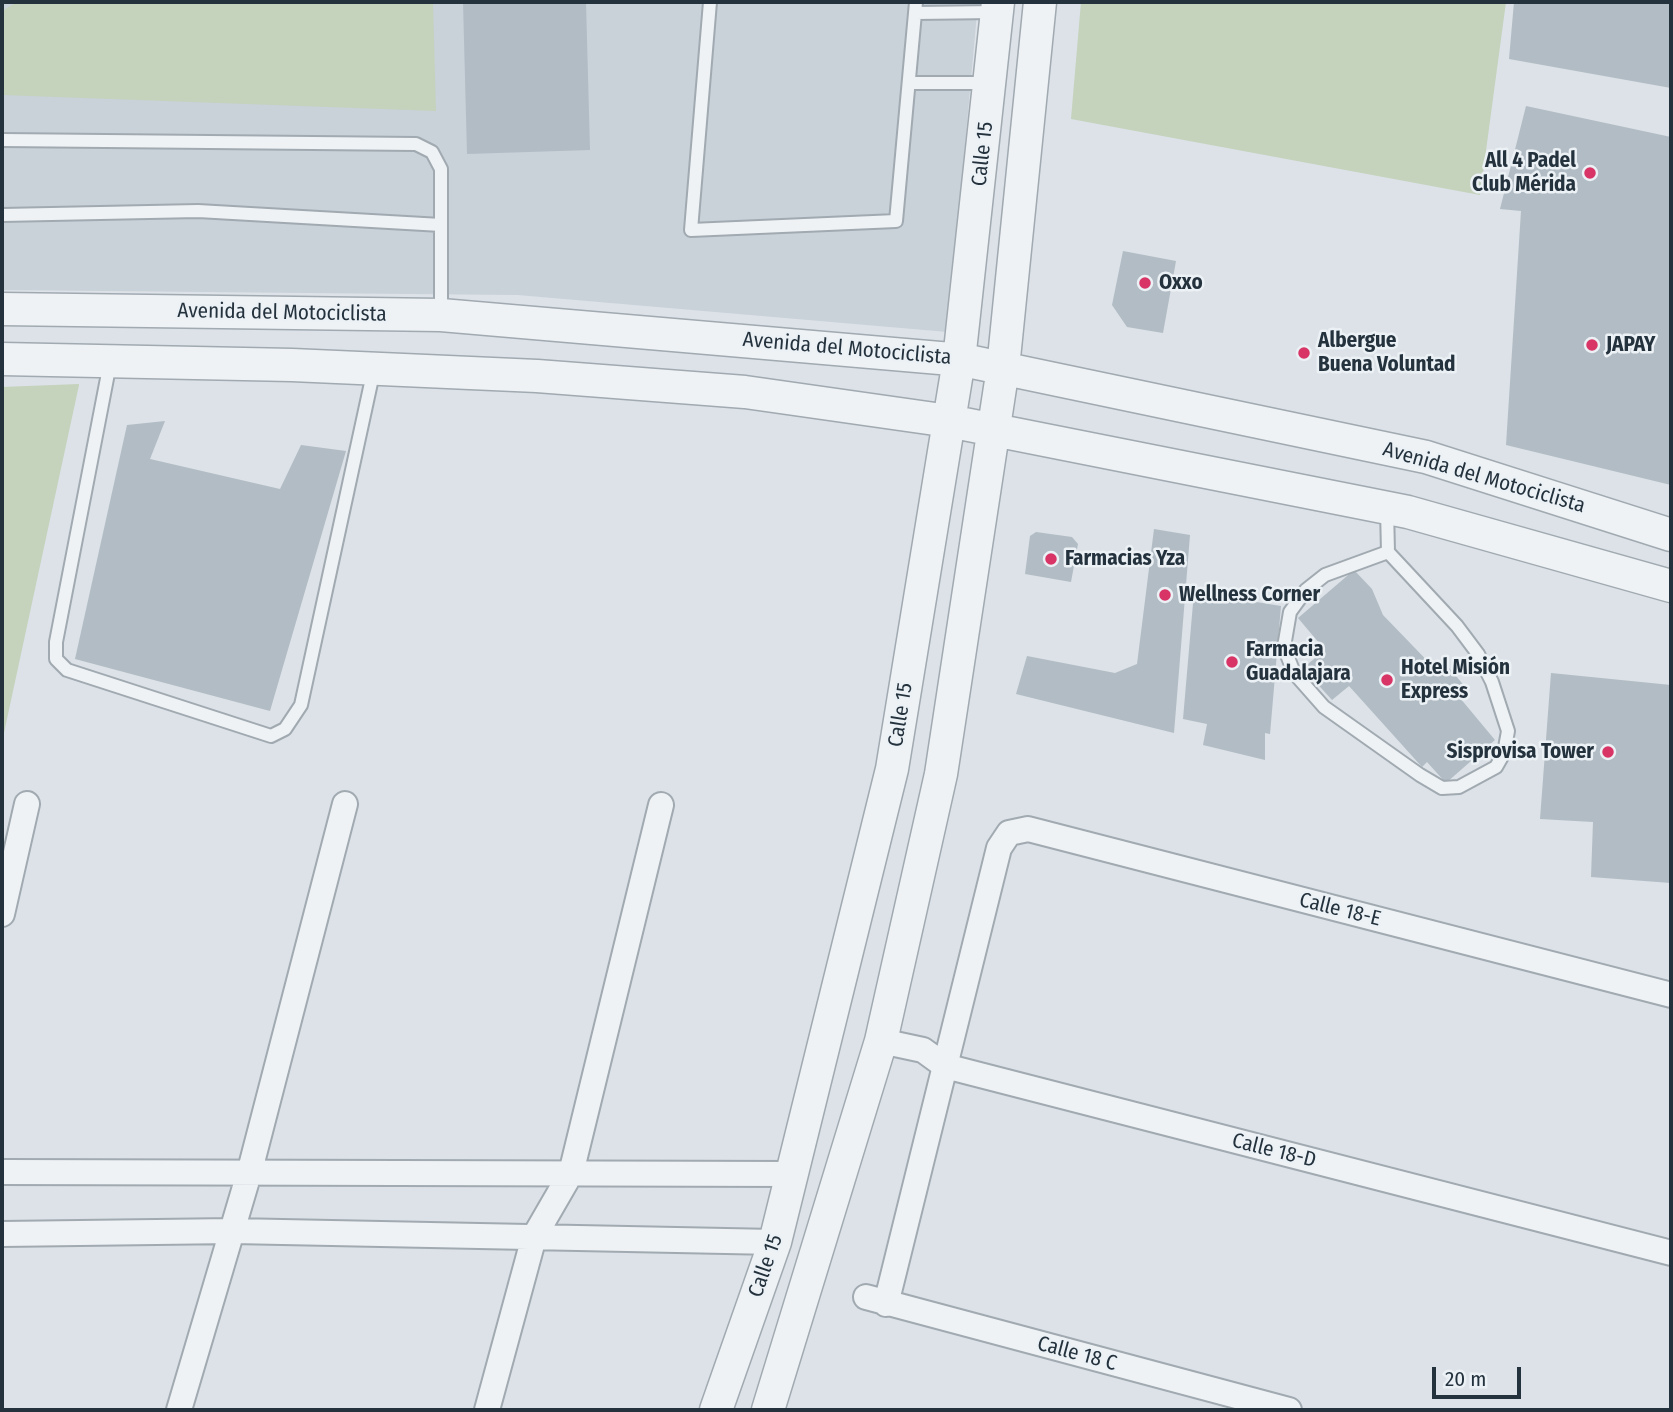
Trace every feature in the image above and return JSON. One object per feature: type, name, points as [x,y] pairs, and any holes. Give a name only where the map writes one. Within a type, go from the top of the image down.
[{"type":"street","name":"Calle 15","points":[[768,1410],[881,1041],[941,774],[1003,368],[1040,2]]},
{"type":"street","name":"Calle 15","points":[[716,1410],[775,1242],[892,769],[959,360],[991,83],[997,7]]},
{"type":"street","name":"Avenida del Motociclista","points":[[2,309],[441,315],[959,360],[1426,457],[1671,535]]},
{"type":"street","points":[[2,359],[537,376],[745,393],[949,421],[1387,508],[1671,586]]},
{"type":"street","points":[[2,915],[27,804]]},
{"type":"street","points":[[179,1410],[250,1170],[345,804]]},
{"type":"street","points":[[487,1410],[534,1237],[571,1173],[661,805]]},
{"type":"street","name":"Calle 18-E","points":[[945,1066],[999,848],[1009,833],[1028,830],[1671,995]]},
{"type":"street","name":"Calle 18-D","points":[[881,1041],[923,1050],[945,1066],[1671,1253]]},
{"type":"street","name":"Calle 18 C","points":[[945,1066],[876,1301],[1289,1410]]},
{"type":"street","points":[[2,1172],[250,1170],[793,1174]]},
{"type":"street","points":[[2,1234],[233,1231],[775,1242]]},
{"type":"lane","points":[[710,2],[691,230],[896,221],[916,7],[997,7]]},
{"type":"lane","points":[[909,83],[991,83]]},
{"type":"lane","points":[[2,140],[416,144],[432,152],[441,169],[441,315]]},
{"type":"lane","points":[[2,215],[198,211],[441,225]]},
{"type":"lane","points":[[110,361],[56,642],[56,659],[67,670],[271,736],[285,729],[301,705],[374,369]]},
{"type":"lane","points":[[1387,508],[1388,552],[1457,626],[1478,654],[1501,706],[1508,731],[1504,753],[1496,767],[1460,787],[1443,788],[1420,775],[1324,707],[1294,673],[1284,647],[1290,612],[1306,590],[1325,575],[1388,552]]},
{"type":"shaded area","points":[[2,2],[978,2],[948,332],[518,295],[2,290]]},
{"type":"green space","points":[[17,2],[433,2],[436,111],[2,95],[2,11]]},
{"type":"green space","points":[[1081,2],[1506,2],[1480,195],[1071,119]]},
{"type":"green space","points":[[79,385],[2,742],[2,387]]},
{"type":"building","points":[[463,2],[586,2],[590,150],[467,154]]},
{"type":"building","points":[[1514,2],[1671,2],[1671,88],[1509,59]]},
{"type":"building","name":"JAPAY","points":[[1526,106],[1671,137],[1671,485],[1506,445],[1521,211],[1500,209]]},
{"type":"building","name":"Oxxo","points":[[1123,251],[1176,261],[1163,333],[1127,327],[1112,305]]},
{"type":"building","points":[[165,421],[150,459],[280,489],[301,445],[346,451],[270,711],[75,659],[127,425]]},
{"type":"building","name":"Wellness Corner","points":[[1154,529],[1190,535],[1174,733],[1016,694],[1027,656],[1115,673],[1137,664]]},
{"type":"building","name":"Farmacias Yza","points":[[1036,532],[1072,537],[1078,544],[1071,582],[1025,574],[1030,536]]},
{"type":"building","name":"Hotel Misión Express","points":[[1354,570],[1372,589],[1383,615],[1440,674],[1449,668],[1468,690],[1460,698],[1495,740],[1446,783],[1427,762],[1422,767],[1349,686],[1332,700],[1303,668],[1325,650],[1298,618]]},
{"type":"building","name":"Farmacia Guadalajara","points":[[1194,592],[1281,606],[1270,734],[1265,733],[1265,760],[1203,745],[1207,724],[1183,719]]},
{"type":"building","name":"Sisprovisa Tower","points":[[1551,673],[1671,685],[1671,883],[1591,877],[1593,822],[1540,819]]},
{"type":"place","name":"All 4 Padel Club Mérida","points":[[1590,173]]},
{"type":"place","name":"Oxxo","points":[[1145,283]]},
{"type":"place","name":"JAPAY","points":[[1592,345]]},
{"type":"place","name":"Albergue Buena Voluntad","points":[[1304,353]]},
{"type":"place","name":"Farmacias Yza","points":[[1051,559]]},
{"type":"place","name":"Wellness Corner","points":[[1165,595]]},
{"type":"place","name":"Farmacia Guadalajara","points":[[1232,662]]},
{"type":"place","name":"Hotel Misión Express","points":[[1387,680]]},
{"type":"place","name":"Sisprovisa Tower","points":[[1608,752]]}]
